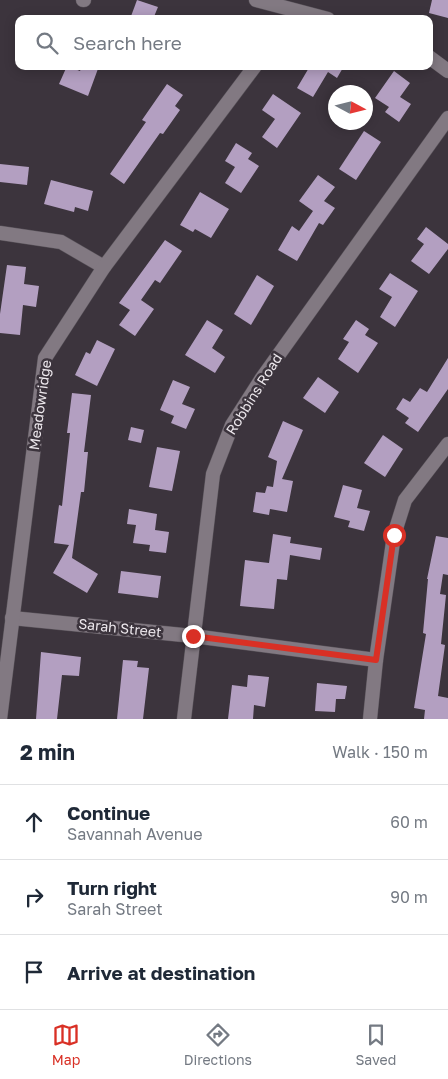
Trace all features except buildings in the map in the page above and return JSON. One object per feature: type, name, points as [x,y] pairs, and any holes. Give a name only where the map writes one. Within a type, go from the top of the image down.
[{"type":"street","points":[[256,0],[280,13],[296,15]]},
{"type":"street","points":[[433,61],[448,71]]},
{"type":"street","name":"Meadowridge","points":[[0,719],[45,358],[104,267],[252,70]]},
{"type":"street","name":"Robbins Road","points":[[184,719],[213,474],[232,425],[262,378],[448,118]]},
{"type":"street","points":[[0,234],[61,242],[104,267]]},
{"type":"street","points":[[370,719],[376,660],[394,535],[405,500],[448,444]]},
{"type":"street","name":"Sarah Street","points":[[12,618],[193,636],[376,660]]},
{"type":"route","points":[[193,636],[376,660],[394,535]]}]
